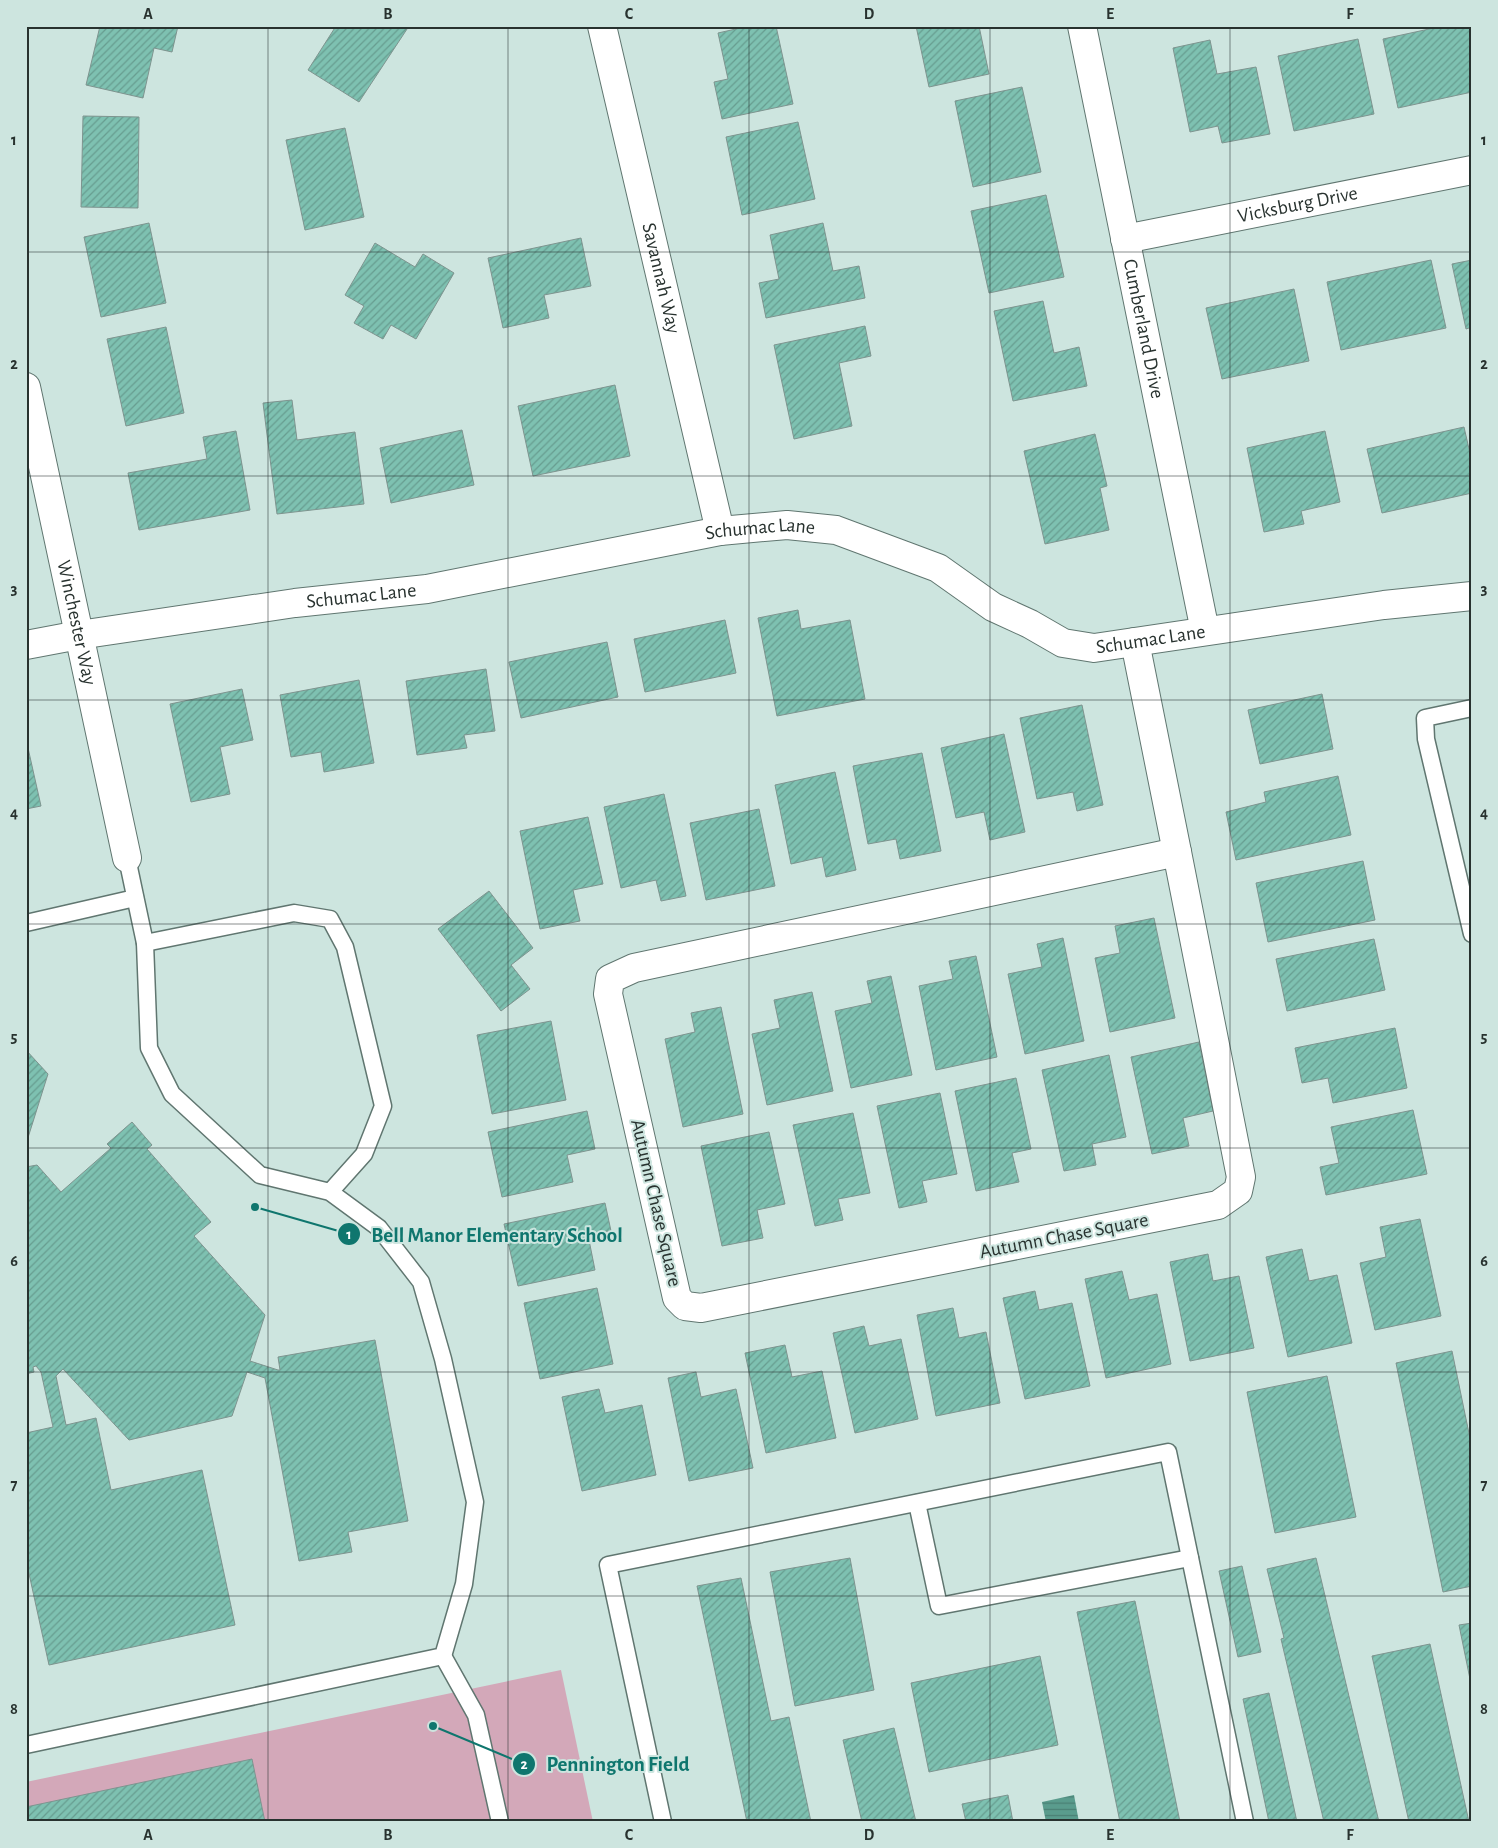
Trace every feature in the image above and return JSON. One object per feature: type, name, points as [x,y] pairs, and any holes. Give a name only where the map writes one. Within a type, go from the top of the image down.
[{"type":"street","name":"Savannah Way","points":[[602,26],[720,531]]},
{"type":"street","name":"Cumberland Drive","points":[[1082,26],[1205,631]]},
{"type":"street","name":"Vicksburg Drive","points":[[1125,240],[1472,170]]},
{"type":"street","name":"Winchester Way","points":[[26,386],[127,858]]},
{"type":"street","name":"Schumac Lane","points":[[26,645],[79,635],[295,603],[427,589],[720,531],[787,525],[836,530],[938,568],[993,607],[1030,624],[1063,643],[1094,648],[1384,605],[1472,596]]},
{"type":"street","name":"Autumn Chase Square","points":[[1135,642],[1177,852],[1241,1177],[1238,1191],[1218,1205],[701,1308],[685,1306],[677,1298],[608,994],[610,979],[634,968],[1177,852]]},
{"type":"lane","points":[[1472,708],[1426,718],[1426,739],[1472,934]]},
{"type":"lane","points":[[127,858],[145,943],[148,1048],[172,1094],[260,1175],[330,1192],[379,1228],[421,1282],[443,1359],[475,1502],[464,1584],[443,1656],[476,1715],[500,1822]]},
{"type":"lane","points":[[26,923],[135,898]]},
{"type":"lane","points":[[145,943],[294,913],[330,919],[345,946],[383,1106],[364,1154],[330,1192]]},
{"type":"lane","points":[[663,1822],[608,1565],[1168,1452],[1245,1822]]},
{"type":"lane","points":[[917,1503],[939,1606],[1190,1558]]},
{"type":"lane","points":[[26,1745],[443,1656]]},
{"type":"shaded area","points":[[561,1670],[593,1822],[26,1822],[26,1782]]},
{"type":"shaded area","points":[[1074,1795],[1079,1822],[1046,1822],[1042,1802]]},
{"type":"building","points":[[100,26],[178,26],[172,52],[154,48],[143,98],[86,85]]},
{"type":"building","points":[[336,26],[409,26],[359,102],[308,70]]},
{"type":"building","points":[[749,26],[776,26],[793,104],[722,119],[714,82],[728,79],[718,33]]},
{"type":"building","points":[[916,26],[979,26],[989,74],[929,87]]},
{"type":"building","points":[[1443,26],[1472,26],[1472,92],[1398,108],[1383,39]]},
{"type":"building","points":[[1358,39],[1374,114],[1294,131],[1278,56]]},
{"type":"building","points":[[1210,40],[1217,74],[1256,67],[1270,134],[1222,143],[1218,126],[1190,132],[1173,48]]},
{"type":"building","points":[[1022,87],[1041,172],[973,187],[955,101]]},
{"type":"building","points":[[83,116],[139,117],[138,208],[81,207]]},
{"type":"building","points":[[798,122],[815,199],[742,215],[726,137]]},
{"type":"building","points":[[345,128],[364,217],[305,230],[286,140]]},
{"type":"building","points":[[1046,195],[1064,277],[989,293],[971,211]]},
{"type":"building","points":[[149,223],[166,303],[101,317],[84,237]]},
{"type":"building","points":[[823,223],[833,271],[859,266],[865,298],[766,318],[759,283],[779,279],[770,235]]},
{"type":"building","points":[[581,238],[591,286],[544,295],[549,318],[503,328],[488,258]]},
{"type":"building","points":[[375,243],[415,267],[423,254],[454,273],[416,339],[391,325],[383,339],[354,323],[364,306],[345,295]]},
{"type":"building","points":[[1431,260],[1446,328],[1341,350],[1327,282]]},
{"type":"building","points":[[1472,260],[1472,327],[1466,329],[1452,264]]},
{"type":"building","points":[[1294,289],[1309,361],[1222,379],[1206,308]]},
{"type":"building","points":[[1043,301],[1054,353],[1079,347],[1087,386],[1013,401],[994,311]]},
{"type":"building","points":[[865,326],[871,356],[839,363],[852,426],[794,439],[774,345]]},
{"type":"building","points":[[166,327],[184,413],[126,426],[107,339]]},
{"type":"building","points":[[615,385],[630,456],[533,476],[518,406]]},
{"type":"building","points":[[292,400],[297,440],[355,432],[364,504],[277,514],[263,403]]},
{"type":"building","points":[[1464,427],[1472,462],[1472,493],[1382,513],[1367,449]]},
{"type":"building","points":[[462,430],[474,485],[391,503],[380,448]]},
{"type":"building","points":[[236,431],[250,510],[139,530],[128,473],[207,459],[203,437]]},
{"type":"building","points":[[1325,431],[1340,502],[1301,511],[1304,524],[1264,532],[1247,448]]},
{"type":"building","points":[[1095,434],[1107,486],[1100,488],[1109,530],[1045,544],[1024,451]]},
{"type":"building","points":[[798,610],[801,629],[850,620],[865,699],[777,716],[758,618]]},
{"type":"building","points":[[725,620],[736,673],[645,692],[634,639]]},
{"type":"building","points":[[607,642],[618,697],[521,718],[509,662]]},
{"type":"building","points":[[486,669],[495,731],[464,735],[467,748],[417,755],[406,681]]},
{"type":"building","points":[[359,680],[374,763],[324,772],[321,752],[291,757],[280,695]]},
{"type":"building","points":[[242,689],[253,740],[220,747],[230,794],[191,802],[170,704]]},
{"type":"building","points":[[1322,694],[1333,749],[1260,764],[1248,710]]},
{"type":"building","points":[[1082,705],[1103,805],[1077,811],[1073,792],[1037,799],[1020,718]]},
{"type":"building","points":[[1004,734],[1025,832],[990,840],[984,812],[956,818],[941,748]]},
{"type":"building","points":[[26,739],[41,806],[26,809]]},
{"type":"building","points":[[922,753],[941,851],[900,859],[896,839],[868,844],[853,766]]},
{"type":"building","points":[[835,772],[856,870],[826,877],[822,857],[791,864],[775,785]]},
{"type":"building","points":[[1338,776],[1351,835],[1236,860],[1226,812],[1266,802],[1264,792]]},
{"type":"building","points":[[664,794],[686,896],[661,901],[656,880],[621,888],[604,807]]},
{"type":"building","points":[[759,809],[775,886],[706,900],[690,823]]},
{"type":"building","points":[[588,817],[603,884],[573,890],[580,921],[540,929],[520,831]]},
{"type":"building","points":[[1363,861],[1375,920],[1268,942],[1256,883]]},
{"type":"building","points":[[489,891],[533,948],[511,965],[530,989],[501,1011],[438,929]]},
{"type":"building","points":[[1154,918],[1175,1018],[1110,1032],[1095,958],[1120,953],[1115,926]]},
{"type":"building","points":[[1063,938],[1084,1041],[1025,1054],[1008,974],[1042,967],[1037,944]]},
{"type":"building","points":[[1374,939],[1385,990],[1287,1011],[1276,959]]},
{"type":"building","points":[[976,956],[997,1057],[936,1070],[919,986],[953,979],[949,961]]},
{"type":"building","points":[[891,976],[912,1075],[851,1088],[835,1011],[872,1003],[867,981]]},
{"type":"building","points":[[812,992],[833,1091],[767,1105],[752,1034],[780,1028],[774,1000]]},
{"type":"building","points":[[721,1007],[743,1114],[683,1127],[665,1039],[695,1032],[691,1013]]},
{"type":"building","points":[[551,1021],[566,1100],[492,1114],[477,1035]]},
{"type":"building","points":[[1395,1028],[1407,1088],[1333,1103],[1328,1078],[1302,1083],[1295,1048]]},
{"type":"building","points":[[1199,1042],[1213,1111],[1183,1118],[1189,1146],[1152,1154],[1131,1057]]},
{"type":"building","points":[[26,1050],[48,1074],[26,1144]]},
{"type":"building","points":[[1109,1055],[1126,1137],[1092,1144],[1096,1165],[1064,1171],[1042,1070]]},
{"type":"building","points":[[1016,1078],[1031,1149],[1012,1153],[1019,1182],[976,1191],[955,1091]]},
{"type":"building","points":[[940,1093],[957,1174],[922,1181],[927,1202],[899,1208],[877,1106]]},
{"type":"building","points":[[1413,1110],[1427,1174],[1326,1195],[1320,1167],[1339,1163],[1331,1127]]},
{"type":"building","points":[[587,1111],[595,1149],[567,1155],[573,1182],[502,1197],[488,1132]]},
{"type":"building","points":[[853,1113],[870,1193],[838,1199],[843,1220],[815,1226],[793,1125]]},
{"type":"building","points":[[132,1122],[152,1145],[147,1149],[211,1222],[194,1236],[265,1315],[250,1361],[280,1370],[278,1357],[375,1340],[408,1521],[348,1532],[352,1552],[299,1561],[265,1378],[247,1372],[232,1416],[129,1440],[63,1369],[56,1376],[66,1425],[96,1418],[111,1490],[202,1470],[235,1625],[49,1665],[26,1560],[26,1433],[53,1427],[41,1372],[36,1366],[33,1367],[34,1372],[26,1374],[26,1167],[37,1165],[61,1192],[111,1148],[107,1144]]},
{"type":"building","points":[[769,1132],[785,1204],[757,1210],[763,1238],[722,1246],[701,1146]]},
{"type":"building","points":[[605,1203],[611,1231],[588,1235],[595,1270],[518,1286],[504,1224]]},
{"type":"building","points":[[1420,1219],[1441,1316],[1375,1330],[1360,1263],[1386,1257],[1380,1227]]},
{"type":"building","points":[[1302,1249],[1309,1281],[1337,1275],[1352,1343],[1288,1357],[1266,1257]]},
{"type":"building","points":[[1208,1254],[1213,1281],[1239,1276],[1254,1348],[1190,1361],[1170,1262]]},
{"type":"building","points":[[1122,1271],[1129,1300],[1157,1294],[1171,1364],[1106,1378],[1085,1279]]},
{"type":"building","points":[[597,1288],[613,1364],[540,1379],[524,1303]]},
{"type":"building","points":[[1035,1291],[1039,1310],[1072,1303],[1090,1386],[1025,1399],[1003,1298]]},
{"type":"building","points":[[953,1308],[959,1338],[986,1332],[1000,1403],[936,1416],[917,1315]]},
{"type":"building","points":[[864,1326],[869,1346],[901,1339],[918,1419],[855,1433],[833,1333]]},
{"type":"building","points":[[785,1345],[792,1377],[822,1371],[836,1438],[766,1453],[745,1353]]},
{"type":"building","points":[[1452,1351],[1472,1448],[1472,1586],[1443,1592],[1396,1363]]},
{"type":"building","points":[[696,1372],[701,1397],[736,1389],[753,1468],[689,1481],[668,1378]]},
{"type":"building","points":[[1327,1376],[1356,1517],[1275,1533],[1247,1392]]},
{"type":"building","points":[[599,1389],[605,1413],[642,1405],[656,1475],[582,1491],[562,1397]]},
{"type":"building","points":[[850,1558],[874,1690],[795,1706],[770,1572]]},
{"type":"building","points":[[1316,1558],[1379,1822],[1324,1822],[1281,1639],[1284,1638],[1267,1569]]},
{"type":"building","points":[[1242,1566],[1261,1652],[1238,1657],[1219,1571]]},
{"type":"building","points":[[741,1578],[771,1721],[789,1717],[811,1822],[747,1822],[697,1586]]},
{"type":"building","points":[[1135,1601],[1180,1822],[1120,1822],[1077,1612]]},
{"type":"building","points":[[1472,1623],[1472,1689],[1459,1625]]},
{"type":"building","points":[[1430,1644],[1469,1822],[1409,1822],[1372,1656]]},
{"type":"building","points":[[1040,1656],[1058,1745],[929,1772],[911,1683]]},
{"type":"building","points":[[1269,1693],[1297,1822],[1269,1822],[1243,1699]]},
{"type":"building","points":[[894,1728],[916,1822],[862,1822],[843,1740]]},
{"type":"building","points":[[252,1759],[265,1822],[26,1822],[26,1807]]},
{"type":"building","points":[[1008,1795],[1013,1822],[966,1822],[962,1804]]},
{"type":"place","name":"Bell Manor Elementary School","points":[[255,1207]]},
{"type":"place","name":"Pennington Field","points":[[433,1726]]}]
